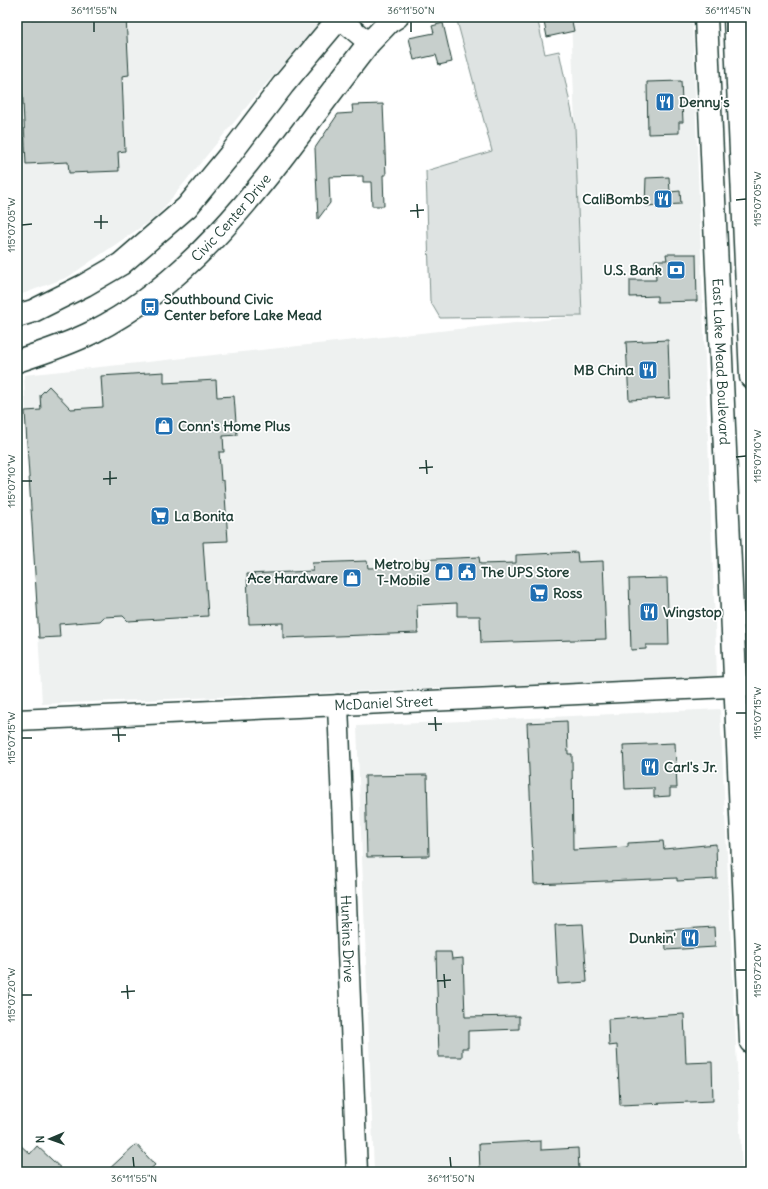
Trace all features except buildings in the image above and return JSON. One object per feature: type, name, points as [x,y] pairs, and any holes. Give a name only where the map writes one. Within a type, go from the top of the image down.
[{"type":"main road","points":[[17,316],[33,311],[86,286],[122,264],[187,207],[229,156],[282,85],[339,17]]},
{"type":"main road","name":"Civic Center Drive","points":[[17,361],[93,332],[137,306],[185,266],[226,226],[369,43],[389,22],[397,17]]},
{"type":"main road","name":"East Lake Mead Boulevard","points":[[706,17],[721,320],[744,686],[751,1042]]},
{"type":"main road","name":"East Lake Mead Boulevard","points":[[735,17],[751,377]]},
{"type":"main road","points":[[721,320],[748,318]]},
{"type":"street","points":[[339,17],[369,43]]},
{"type":"street","name":"McDaniel Street","points":[[17,720],[744,686]]},
{"type":"street","name":"Hunkins Drive","points":[[338,705],[357,1172]]},
{"type":"shaded area","points":[[17,17],[310,17],[318,24],[253,99],[157,216],[68,277],[17,296]]},
{"type":"shaded area","points":[[456,17],[537,17],[545,54],[559,51],[575,127],[582,316],[440,318],[430,301],[426,171],[492,151]]},
{"type":"shaded area","points":[[571,17],[692,17],[717,677],[42,704],[24,375],[582,316]]},
{"type":"shaded area","points":[[720,709],[742,1172],[374,1172],[357,726]]},
{"type":"place","name":"Denny's","points":[[665,102]]},
{"type":"place","name":"CaliBombs","points":[[663,199]]},
{"type":"place","name":"U.S. Bank","points":[[676,270]]},
{"type":"place","name":"Southbound Civic Center before Lake Mead","points":[[150,307]]},
{"type":"place","name":"MB China","points":[[648,370]]},
{"type":"place","name":"Conn's Home Plus","points":[[164,426]]},
{"type":"place","name":"La Bonita","points":[[160,516]]},
{"type":"place","name":"Metro by T-Mobile","points":[[444,572]]},
{"type":"place","name":"The UPS Store","points":[[467,572]]},
{"type":"place","name":"Ace Hardware","points":[[352,578]]},
{"type":"place","name":"Ross","points":[[539,593]]},
{"type":"place","name":"Wingstop","points":[[649,612]]},
{"type":"place","name":"Carl's Jr.","points":[[650,767]]},
{"type":"place","name":"Dunkin'","points":[[690,938]]}]
